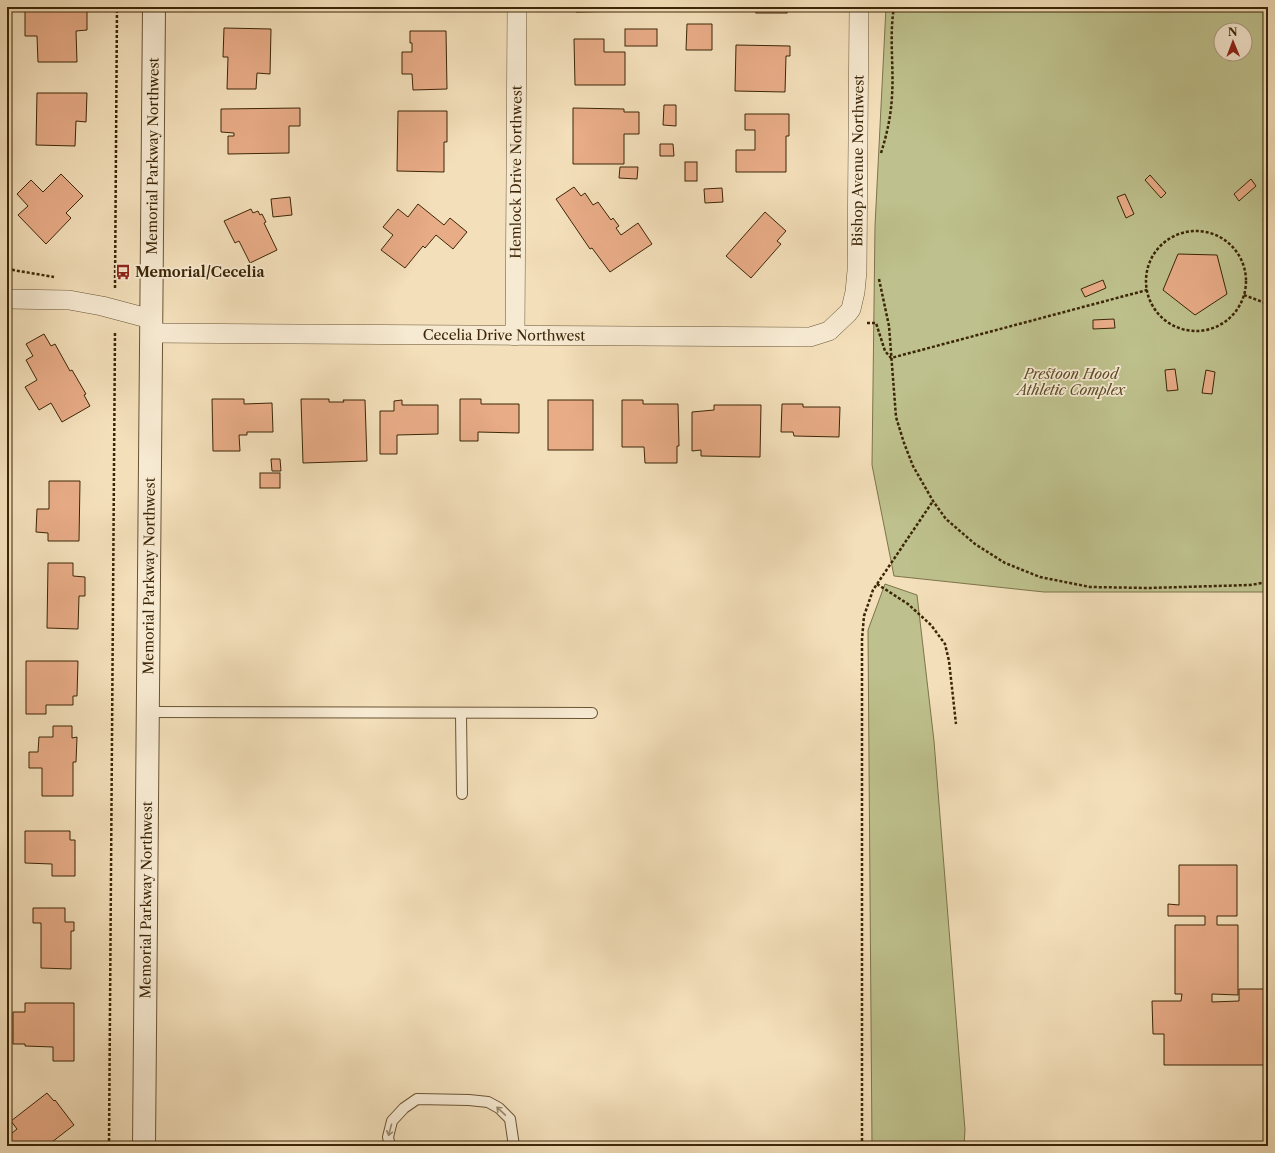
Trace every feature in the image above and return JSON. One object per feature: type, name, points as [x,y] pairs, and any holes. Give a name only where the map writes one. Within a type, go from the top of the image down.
[{"type":"street","name":"Memorial Parkway Northwest","points":[[144,1146],[154,7]]},
{"type":"street","name":"Hemlock Drive Northwest","points":[[515,336],[517,7]]},
{"type":"street","name":"Bishop Avenue Northwest","points":[[848,313],[851,308],[855,292],[857,271],[859,7]]},
{"type":"street","name":"Cecelia Drive Northwest","points":[[7,299],[69,300],[115,310],[151,326],[515,336],[810,337],[829,331],[848,313]]},
{"type":"lane","points":[[148,712],[461,714],[592,713]]},
{"type":"lane","points":[[461,714],[462,794]]},
{"type":"lane","points":[[390,1146],[388,1137],[392,1121],[404,1108],[417,1100],[469,1100],[488,1102],[500,1108],[510,1119],[514,1146]]},
{"type":"path","points":[[109,1146],[117,7]]},
{"type":"path","points":[[879,158],[889,125],[892,95],[891,45],[894,7]]},
{"type":"path","points":[[1184,232],[1205,232],[1224,239],[1239,255],[1246,274],[1244,295],[1235,314],[1218,327],[1198,332],[1177,328],[1159,316],[1148,298],[1147,290],[1145,277],[1151,257],[1165,241],[1184,232]]},
{"type":"path","points":[[878,272],[889,326],[896,417],[904,443],[913,466],[932,501],[946,519],[975,544],[1005,563],[1040,577],[1090,587],[1157,588],[1250,585],[1268,582]]},
{"type":"path","points":[[891,358],[1147,290]]},
{"type":"path","points":[[1244,295],[1268,304]]},
{"type":"path","points":[[862,1146],[862,639],[864,616],[873,590],[932,501]]},
{"type":"path","points":[[877,584],[908,604],[931,624],[946,644],[956,724]]},
{"type":"green space","name":"Prestoon Hood Athletic Complex","points":[[886,7],[1268,7],[1268,592],[1044,592],[894,576],[872,465],[875,226]]},
{"type":"green space","points":[[885,584],[917,595],[934,741],[965,1130],[964,1146],[872,1146],[868,630]]},
{"type":"building","points":[[254,7],[254,8],[226,8]]},
{"type":"building","points":[[403,7],[446,7],[446,9],[403,10]]},
{"type":"building","points":[[576,7],[628,7],[628,11],[576,12]]},
{"type":"building","points":[[756,7],[787,7],[787,13],[756,13]]},
{"type":"building","points":[[87,9],[87,30],[76,31],[77,62],[38,62],[37,36],[25,36],[25,10]]},
{"type":"building","points":[[687,24],[712,24],[712,50],[686,50]]},
{"type":"building","points":[[224,28],[271,29],[270,74],[257,73],[256,89],[227,89],[228,57],[223,57]]},
{"type":"building","points":[[625,29],[657,29],[657,46],[625,46]]},
{"type":"building","points":[[410,31],[446,31],[447,89],[413,90],[412,74],[402,74],[402,52],[412,52]]},
{"type":"building","points":[[574,39],[604,39],[604,52],[625,52],[625,85],[575,85]]},
{"type":"building","points":[[736,45],[790,46],[790,56],[786,56],[785,92],[735,91]]},
{"type":"building","points":[[37,93],[87,93],[86,122],[76,121],[75,146],[36,145]]},
{"type":"building","points":[[664,105],[676,105],[676,126],[663,125]]},
{"type":"building","points":[[300,108],[300,126],[289,126],[289,153],[228,154],[228,136],[234,136],[234,133],[221,132],[221,109]]},
{"type":"building","points":[[573,108],[624,109],[624,112],[639,112],[639,134],[624,134],[624,164],[573,164]]},
{"type":"building","points":[[398,111],[447,111],[447,142],[444,142],[444,172],[397,171]]},
{"type":"building","points":[[745,114],[789,114],[789,136],[786,136],[786,172],[736,172],[736,150],[755,150],[755,130],[745,130]]},
{"type":"building","points":[[660,144],[673,144],[674,156],[660,156]]},
{"type":"building","points":[[685,162],[697,162],[697,181],[685,181]]},
{"type":"building","points":[[620,167],[638,167],[637,179],[619,178]]},
{"type":"building","points":[[61,174],[83,196],[66,213],[71,218],[46,244],[18,215],[28,206],[17,194],[31,180],[43,192]]},
{"type":"building","points":[[1150,175],[1166,193],[1161,198],[1145,180]]},
{"type":"building","points":[[1251,179],[1256,186],[1239,201],[1234,194]]},
{"type":"building","points":[[574,187],[581,196],[585,193],[593,205],[598,202],[611,220],[613,218],[619,226],[616,228],[621,235],[638,223],[652,244],[610,272],[592,248],[590,249],[556,199]]},
{"type":"building","points":[[722,188],[723,202],[705,203],[704,189]]},
{"type":"building","points":[[1125,194],[1134,214],[1126,218],[1117,197]]},
{"type":"building","points":[[290,197],[292,215],[273,217],[271,199]]},
{"type":"building","points":[[418,204],[444,225],[450,218],[467,232],[453,249],[436,235],[425,248],[423,246],[405,268],[381,250],[393,235],[383,227],[398,209],[408,217]]},
{"type":"building","points":[[251,209],[253,213],[258,211],[260,215],[262,214],[266,222],[264,223],[277,250],[250,263],[239,241],[235,243],[224,221]]},
{"type":"building","points":[[765,212],[786,231],[777,241],[781,244],[751,278],[726,256]]},
{"type":"building","points":[[1268,212],[1268,224],[1263,221]]},
{"type":"building","points":[[1178,254],[1217,255],[1227,294],[1195,315],[1163,290]]},
{"type":"building","points":[[1103,280],[1106,288],[1085,297],[1081,289]]},
{"type":"building","points":[[1114,319],[1115,328],[1093,329],[1093,320]]},
{"type":"building","points":[[44,334],[51,346],[55,344],[70,371],[72,370],[86,394],[84,395],[90,406],[62,422],[51,403],[39,410],[25,387],[37,380],[26,360],[33,356],[26,344]]},
{"type":"building","points":[[1175,369],[1178,390],[1167,391],[1165,370]]},
{"type":"building","points":[[1206,370],[1215,372],[1212,394],[1202,393]]},
{"type":"building","points":[[212,399],[244,399],[244,404],[272,403],[273,432],[247,432],[247,435],[239,435],[240,451],[213,451]]},
{"type":"building","points":[[301,399],[329,399],[329,402],[344,402],[343,400],[365,400],[367,461],[303,463]]},
{"type":"building","points":[[460,399],[481,399],[481,404],[519,404],[519,433],[478,432],[478,441],[460,441]]},
{"type":"building","points":[[402,400],[402,405],[438,405],[438,434],[397,435],[397,454],[380,454],[380,411],[394,411],[394,401]]},
{"type":"building","points":[[548,400],[593,400],[593,450],[548,450]]},
{"type":"building","points":[[622,400],[643,400],[643,404],[678,404],[679,446],[677,446],[677,463],[645,463],[644,447],[622,447]]},
{"type":"building","points":[[782,404],[803,404],[803,407],[840,407],[839,437],[794,436],[793,432],[781,432]]},
{"type":"building","points":[[714,405],[761,405],[760,457],[701,456],[701,450],[692,451],[692,412],[714,410]]},
{"type":"building","points":[[271,459],[280,459],[281,471],[272,471]]},
{"type":"building","points":[[260,473],[280,473],[280,488],[260,488]]},
{"type":"building","points":[[49,481],[80,481],[79,541],[48,541],[48,533],[36,532],[37,509],[49,509]]},
{"type":"building","points":[[48,563],[73,563],[73,576],[85,577],[85,596],[79,596],[78,629],[47,628]]},
{"type":"building","points":[[26,661],[78,661],[77,696],[73,696],[73,705],[46,705],[46,714],[26,714]]},
{"type":"building","points":[[53,726],[72,726],[72,738],[77,737],[76,762],[73,762],[73,796],[42,796],[42,768],[29,768],[29,752],[38,752],[39,737],[53,737]]},
{"type":"building","points":[[25,831],[70,831],[70,840],[75,840],[75,876],[52,876],[52,864],[25,863]]},
{"type":"building","points":[[1179,865],[1237,865],[1237,916],[1217,916],[1217,925],[1238,925],[1238,995],[1212,994],[1212,1002],[1239,1001],[1239,989],[1268,989],[1268,1065],[1164,1065],[1164,1034],[1153,1034],[1152,1001],[1181,1001],[1182,994],[1175,994],[1175,925],[1205,925],[1205,916],[1168,916],[1168,904],[1179,905]]},
{"type":"building","points":[[33,908],[65,908],[65,922],[74,922],[74,931],[71,931],[71,969],[41,968],[41,923],[33,923]]},
{"type":"building","points":[[25,1003],[74,1003],[74,1061],[53,1061],[53,1047],[13,1044],[13,1012],[25,1012]]},
{"type":"building","points":[[47,1093],[54,1101],[55,1100],[74,1125],[52,1142],[55,1146],[13,1146],[7,1137],[17,1129],[11,1121]]},
{"type":"place","name":"Memorial/Cecelia","points":[[123,272]]}]
